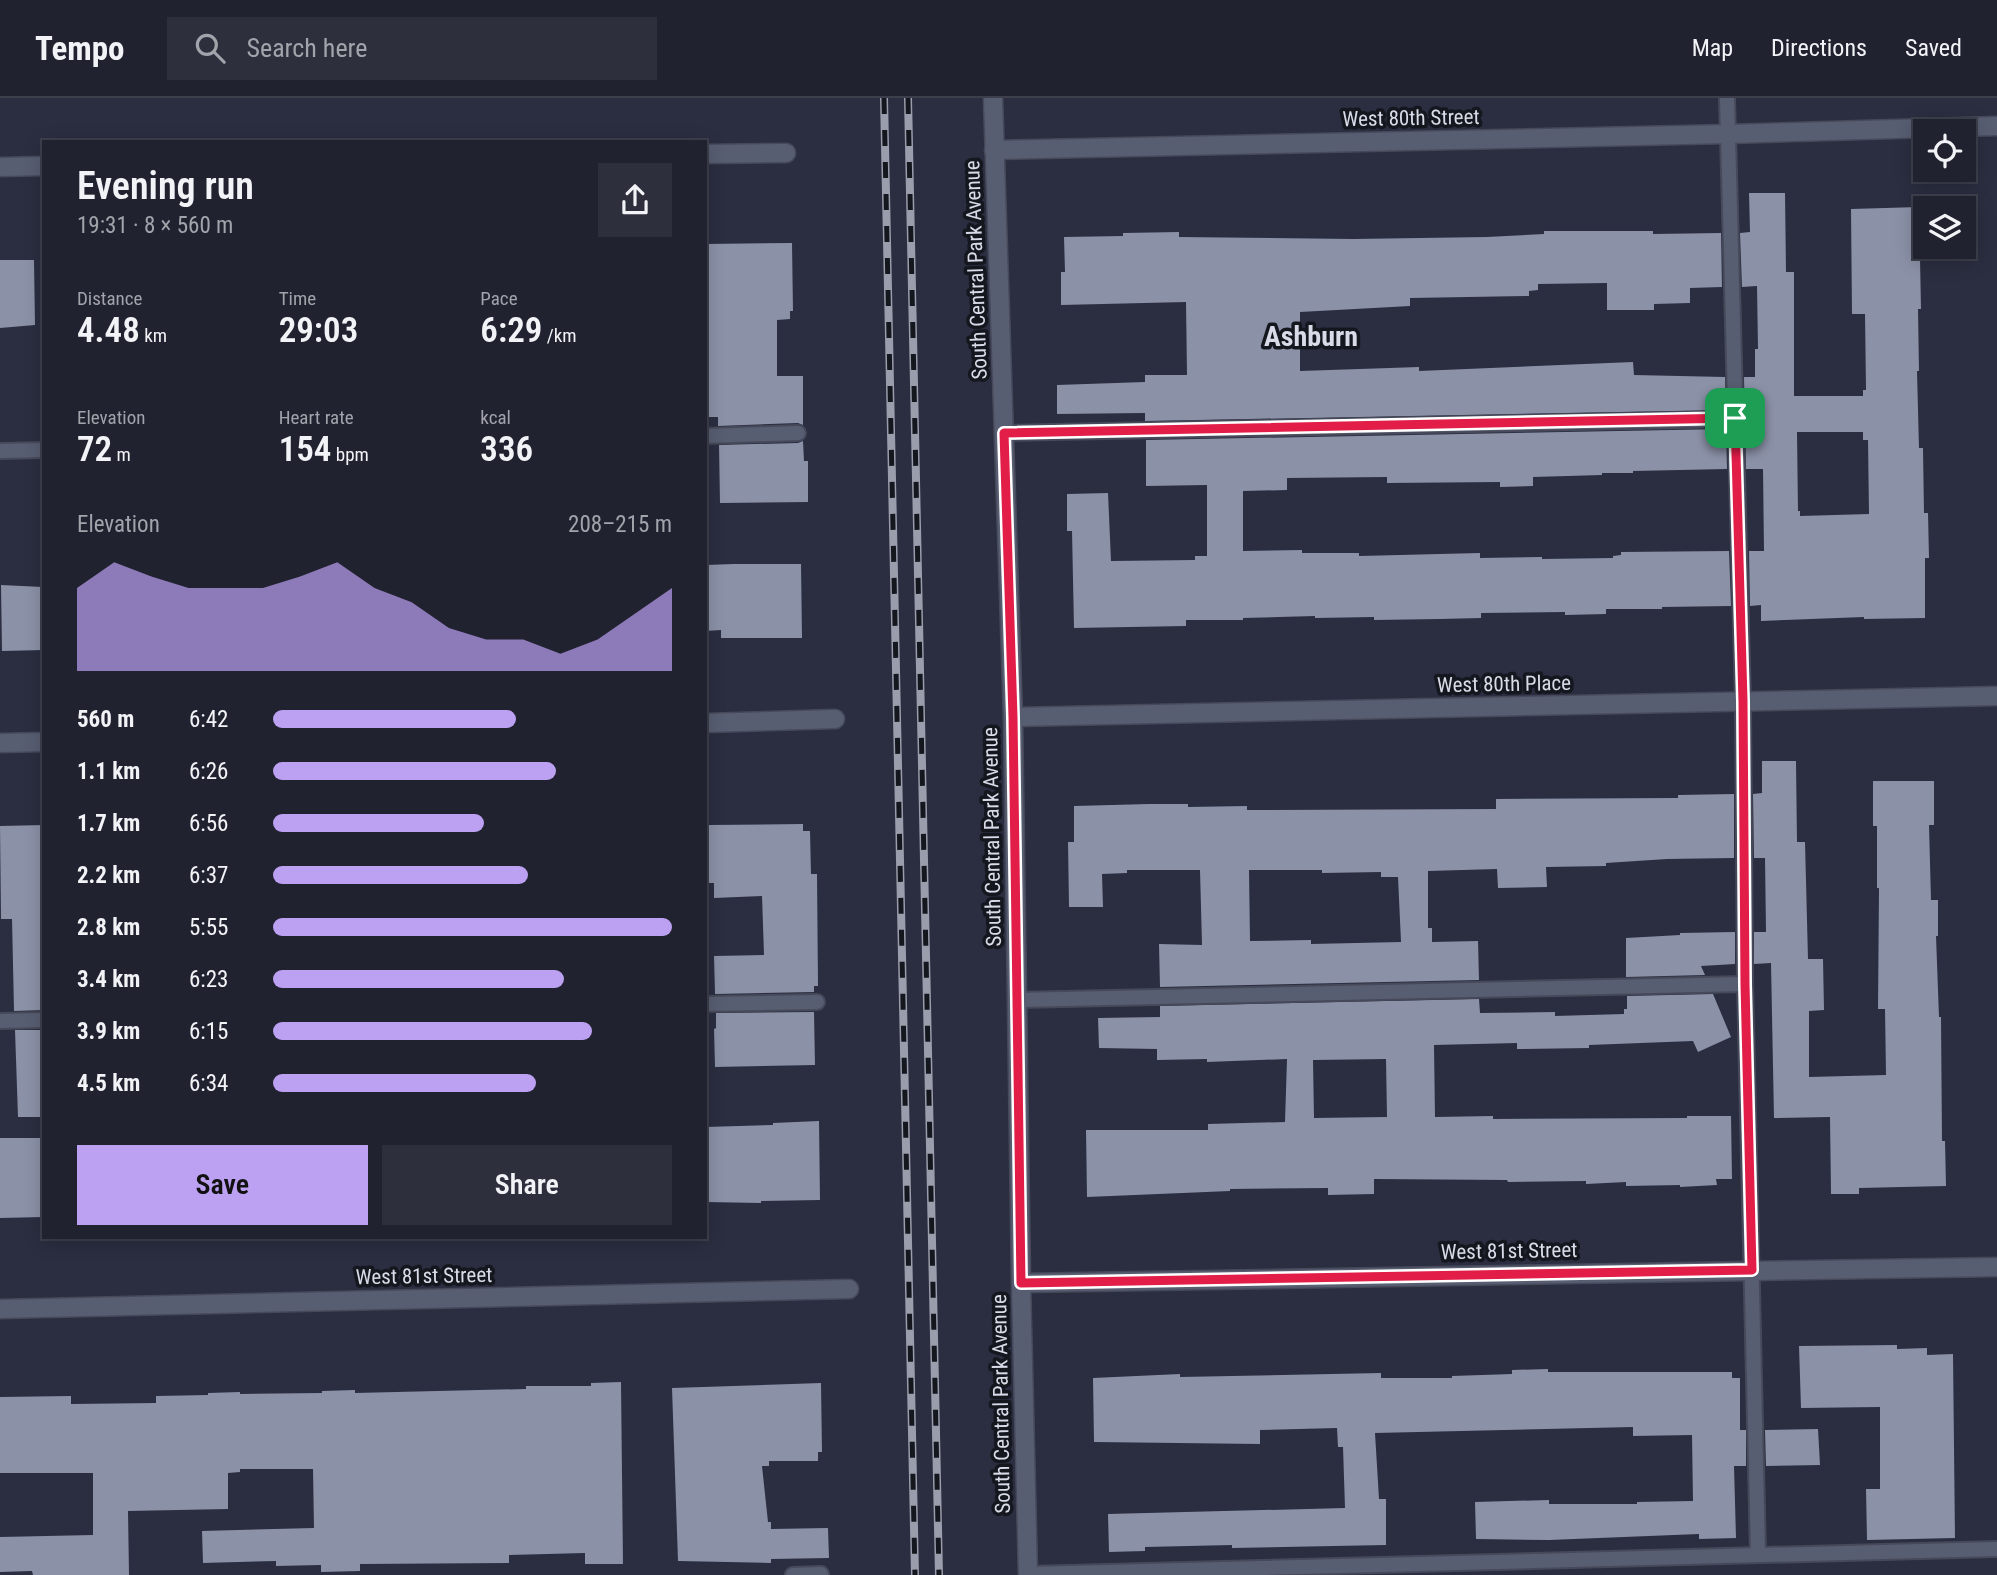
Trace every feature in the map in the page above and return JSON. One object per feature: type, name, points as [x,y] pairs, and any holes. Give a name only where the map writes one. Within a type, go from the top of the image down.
[{"type":"street","name":"South Central Park Avenue","points":[[993,98],[1013,717],[1028,1574]]},
{"type":"street","name":"West 80th Street","points":[[994,150],[1997,126]]},
{"type":"street","points":[[707,154],[786,153]]},
{"type":"street","points":[[0,167],[42,166]]},
{"type":"street","name":"West 80th Place","points":[[1013,717],[1997,696]]},
{"type":"street","points":[[707,723],[835,719]]},
{"type":"street","points":[[0,743],[42,741]]},
{"type":"street","name":"West 81st Street","points":[[1021,1283],[1997,1267]]},
{"type":"street","name":"West 81st Street","points":[[0,1309],[849,1289]]},
{"type":"lane","points":[[1727,98],[1743,701],[1745,984],[1758,1554]]},
{"type":"lane","points":[[1004,433],[1735,418]]},
{"type":"lane","points":[[707,436],[797,433]]},
{"type":"lane","points":[[0,451],[42,450]]},
{"type":"lane","points":[[1017,1000],[1745,984]]},
{"type":"lane","points":[[707,1004],[817,1002]]},
{"type":"lane","points":[[0,1021],[42,1020]]},
{"type":"lane","points":[[1028,1574],[1997,1549]]},
{"type":"lane","points":[[793,1575],[821,1574]]},
{"type":"building","points":[[1749,193],[1785,193],[1786,272],[1794,272],[1794,396],[1863,396],[1863,390],[1866,390],[1865,314],[1852,314],[1851,209],[1913,207],[1913,259],[1920,259],[1921,309],[1918,309],[1917,371],[1919,448],[1923,448],[1924,513],[1928,513],[1929,558],[1925,558],[1925,618],[1864,617],[1761,621],[1761,605],[1750,606],[1749,551],[1764,551],[1763,469],[1746,469],[1744,377],[1755,377],[1755,349],[1758,349],[1757,286],[1742,287],[1740,233],[1750,232]],"holes":[[[1797,432],[1863,432],[1863,440],[1868,440],[1869,514],[1800,516]]]},
{"type":"building","points":[[1544,231],[1721,233],[1722,287],[1690,288],[1690,303],[1654,304],[1654,310],[1607,310],[1607,283],[1538,284],[1538,290],[1529,291],[1529,296],[1410,298],[1410,306],[1300,312],[1300,371],[1419,367],[1419,371],[1633,362],[1634,375],[1725,377],[1726,410],[1145,421],[1145,413],[1057,414],[1057,385],[1145,382],[1145,375],[1187,375],[1186,302],[1061,305],[1061,272],[1065,272],[1064,237],[1179,232],[1179,237],[1353,239],[1487,237],[1544,234]]},
{"type":"building","points":[[792,243],[793,311],[790,311],[790,319],[777,320],[777,376],[803,376],[803,425],[718,426],[718,417],[707,417],[707,244]]},
{"type":"building","points":[[0,260],[34,260],[35,325],[0,328]]},
{"type":"building","points":[[1726,429],[1727,469],[1533,477],[1533,486],[1500,487],[1500,482],[1387,483],[1387,477],[1287,478],[1287,490],[1243,491],[1243,551],[1302,550],[1302,553],[1359,553],[1359,556],[1480,553],[1480,558],[1542,559],[1613,558],[1621,555],[1621,552],[1729,551],[1731,606],[1606,609],[1606,614],[1481,613],[1481,618],[1243,618],[1186,620],[1186,626],[1074,628],[1072,531],[1067,531],[1067,494],[1108,493],[1111,561],[1195,560],[1195,556],[1207,556],[1207,485],[1146,486],[1146,440]]},
{"type":"building","points":[[803,441],[804,461],[808,461],[808,502],[720,503],[719,445]]},
{"type":"building","points":[[801,564],[802,638],[721,638],[721,630],[707,631],[707,565]]},
{"type":"building","points":[[1,585],[42,587],[42,650],[2,651]]},
{"type":"building","points":[[1762,761],[1796,761],[1797,842],[1805,842],[1808,959],[1823,959],[1824,1010],[1809,1011],[1809,1077],[1886,1075],[1885,1009],[1878,1009],[1879,888],[1877,826],[1873,826],[1873,781],[1934,781],[1934,825],[1929,825],[1931,900],[1938,900],[1936,936],[1941,1017],[1942,1141],[1945,1141],[1946,1186],[1859,1188],[1859,1194],[1831,1194],[1830,1117],[1774,1118],[1771,963],[1754,964],[1754,932],[1766,932],[1765,858],[1754,858],[1753,794],[1762,793]]},
{"type":"building","points":[[1734,794],[1734,858],[1667,859],[1606,863],[1606,866],[1546,867],[1547,887],[1498,888],[1497,869],[1428,871],[1428,928],[1432,928],[1432,942],[1478,941],[1479,980],[1160,987],[1159,944],[1202,945],[1200,870],[1127,870],[1127,873],[1102,874],[1103,907],[1069,907],[1068,842],[1074,842],[1074,806],[1188,804],[1188,807],[1247,806],[1247,810],[1496,809],[1496,799],[1678,798],[1678,795]],"holes":[[[1249,870],[1322,870],[1322,873],[1381,872],[1381,877],[1398,877],[1401,942],[1311,944],[1311,940],[1250,941]]]},
{"type":"building","points":[[803,824],[803,831],[810,831],[811,874],[817,874],[818,986],[814,986],[814,992],[715,994],[714,956],[764,955],[762,896],[714,898],[714,883],[709,883],[709,825]]},
{"type":"building","points":[[42,825],[42,1010],[14,1011],[12,919],[1,919],[0,826]]},
{"type":"building","points":[[1735,932],[1735,964],[1701,966],[1705,975],[1626,977],[1626,938]]},
{"type":"building","points":[[1713,994],[1731,1037],[1698,1052],[1693,1041],[1589,1045],[1589,1048],[1517,1049],[1517,1043],[1434,1045],[1435,1117],[1493,1116],[1493,1119],[1731,1116],[1732,1179],[1716,1179],[1717,1185],[1680,1187],[1626,1186],[1626,1182],[1586,1184],[1586,1181],[1374,1179],[1374,1194],[1328,1195],[1328,1188],[1230,1189],[1087,1197],[1086,1130],[1208,1130],[1208,1124],[1285,1122],[1287,1059],[1207,1062],[1207,1059],[1157,1060],[1157,1049],[1099,1048],[1098,1018],[1160,1017],[1160,1006],[1479,999],[1480,1013],[1555,1012],[1555,1016],[1624,1014],[1624,1009],[1627,1009],[1627,996]],"holes":[[[1386,1059],[1387,1117],[1314,1118],[1313,1060]]]},
{"type":"building","points":[[814,1012],[815,1065],[715,1067],[716,1013]]},
{"type":"building","points":[[15,1030],[42,1030],[42,1117],[18,1117]]},
{"type":"building","points":[[819,1121],[820,1200],[707,1202],[707,1127]]},
{"type":"building","points":[[0,1138],[42,1138],[42,1217],[0,1218]]},
{"type":"building","points":[[1897,1345],[1897,1349],[1927,1348],[1927,1355],[1953,1354],[1955,1538],[1867,1540],[1866,1489],[1880,1489],[1880,1407],[1801,1408],[1799,1346]]},
{"type":"building","points":[[1548,1369],[1548,1372],[1732,1372],[1732,1378],[1740,1378],[1740,1430],[1746,1430],[1746,1466],[1734,1466],[1736,1538],[1699,1539],[1699,1534],[1549,1540],[1476,1539],[1475,1502],[1549,1500],[1549,1504],[1637,1504],[1693,1501],[1692,1435],[1633,1436],[1633,1427],[1375,1433],[1379,1499],[1386,1499],[1386,1545],[1145,1547],[1145,1551],[1109,1552],[1108,1514],[1345,1508],[1343,1447],[1338,1447],[1337,1428],[1260,1430],[1260,1444],[1094,1442],[1093,1378],[1180,1374],[1180,1377],[1381,1373],[1381,1378],[1452,1378],[1512,1374],[1512,1370]]},
{"type":"building","points":[[621,1382],[623,1564],[585,1564],[585,1553],[509,1555],[509,1563],[360,1564],[360,1571],[321,1572],[321,1565],[276,1566],[276,1561],[203,1563],[202,1531],[314,1528],[313,1469],[240,1469],[240,1472],[228,1473],[228,1509],[128,1511],[129,1575],[33,1575],[32,1571],[0,1572],[0,1537],[93,1535],[93,1473],[0,1473],[0,1397],[71,1396],[71,1404],[156,1403],[156,1396],[208,1393],[526,1389],[526,1386],[591,1386],[591,1383]]},
{"type":"building","points":[[821,1383],[822,1452],[818,1452],[818,1461],[769,1461],[769,1466],[762,1466],[771,1529],[828,1528],[829,1558],[771,1559],[771,1563],[678,1561],[672,1388]]},
{"type":"building","points":[[1818,1429],[1820,1465],[1766,1466],[1765,1430]]},
{"type":"railway","points":[[884,98],[915,1575]]},
{"type":"railway","points":[[908,98],[939,1575]]},
{"type":"district","name":"Ashburn","points":[[1311,336]]},
{"type":"route","points":[[1735,418],[1743,701],[1745,984],[1752,1270],[1021,1283],[1013,717],[1004,433],[1735,418]]}]
